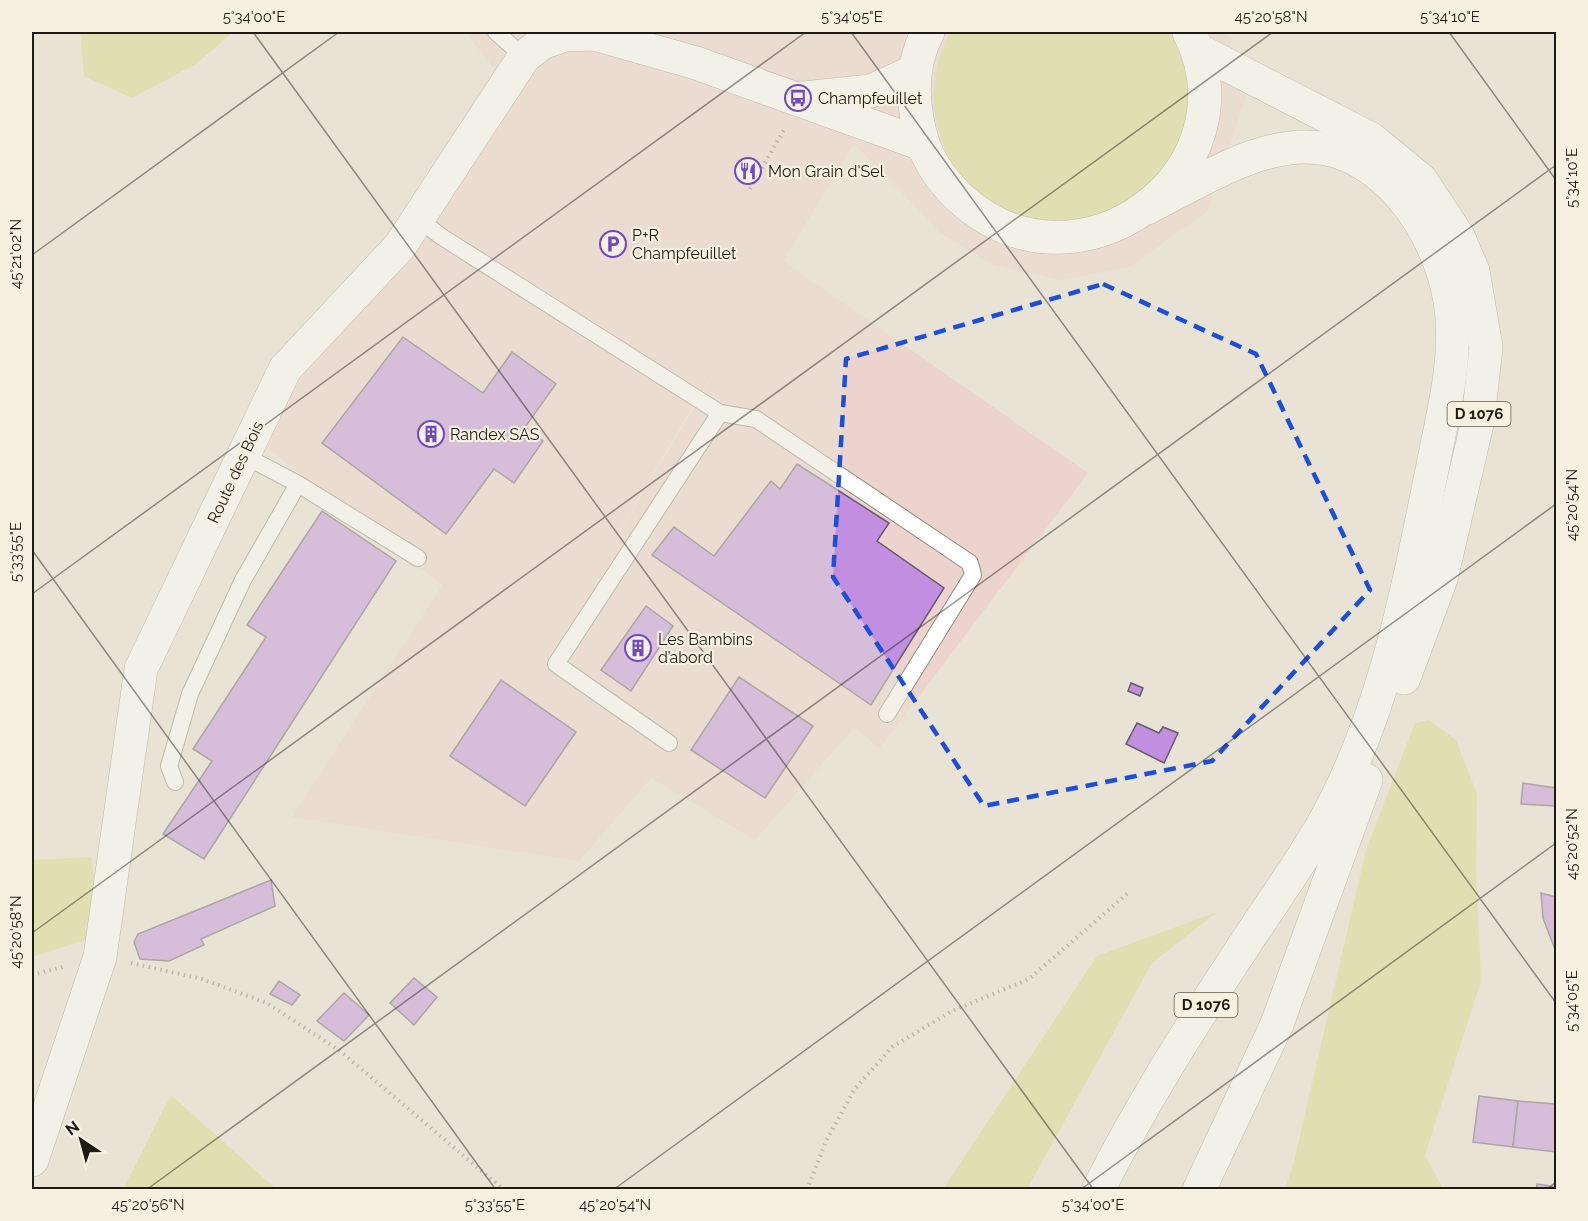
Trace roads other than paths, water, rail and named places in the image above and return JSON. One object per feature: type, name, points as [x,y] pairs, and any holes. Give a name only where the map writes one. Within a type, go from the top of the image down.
[{"type":"main road","points":[[928,32],[915,71],[914,108],[922,144],[945,183],[978,214],[1018,233],[1064,239],[1108,230],[1147,208],[1178,176],[1198,137],[1204,93],[1193,41]]},
{"type":"main road","points":[[524,57],[542,43],[564,33],[594,34],[650,48],[792,112],[922,144]]},
{"type":"main road","name":"D 1076","points":[[1193,41],[1371,140],[1421,180],[1458,236],[1473,272],[1486,347],[1478,420],[1441,579],[1322,896],[1277,1024],[1199,1190]]},
{"type":"main road","name":"Route des Bois","points":[[32,1160],[100,957],[141,669],[285,369],[400,246],[524,57]]},
{"type":"main road","points":[[792,112],[871,91],[915,71]]},
{"type":"main road","name":"D 1076","points":[[1098,1190],[1167,1065],[1322,826],[1357,753],[1383,684],[1410,583],[1446,400],[1452,343],[1450,304],[1443,272],[1429,239],[1411,208],[1389,183],[1356,161],[1321,147],[1294,146],[1266,151],[1237,162],[1147,208]]},
{"type":"lane","points":[[496,32],[524,57]]},
{"type":"lane","points":[[417,218],[442,237],[720,413],[756,419],[970,563],[973,575],[887,714]]},
{"type":"lane","points":[[669,743],[556,664],[720,413]]},
{"type":"lane","points":[[243,455],[298,484],[418,558]]},
{"type":"lane","points":[[175,782],[170,766],[190,694],[243,580],[298,484]]},
{"type":"place","name":"Champfeuillet","points":[[798,98]]},
{"type":"place","name":"Mon Grain d'Sel","points":[[748,171]]},
{"type":"place","name":"P+R Champfeuillet","points":[[613,244]]},
{"type":"place","name":"Randex SAS","points":[[431,434]]},
{"type":"place","name":"Les Bambins d’abord","points":[[638,648]]}]
